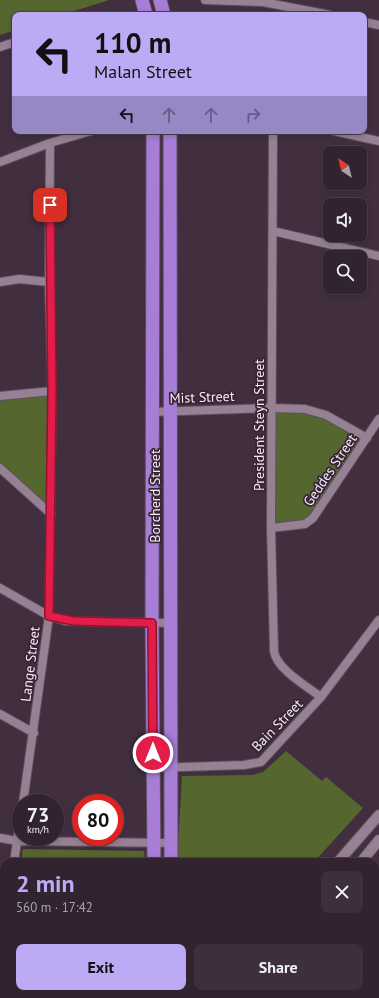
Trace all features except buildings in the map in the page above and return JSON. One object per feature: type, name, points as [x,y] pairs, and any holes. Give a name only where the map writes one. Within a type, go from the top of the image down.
[{"type":"highway","points":[[160,0],[163,12]]},
{"type":"highway","points":[[142,1],[145,12]]},
{"type":"highway","name":"Borcherd Street","points":[[153,134],[152,623],[154,858]]},
{"type":"highway","name":"Borcherd Street","points":[[170,134],[172,411],[170,623],[172,858]]},
{"type":"street","points":[[142,1],[160,0]]},
{"type":"street","points":[[205,0],[263,2],[315,12]]},
{"type":"street","points":[[367,23],[379,25]]},
{"type":"street","points":[[0,47],[12,43]]},
{"type":"street","points":[[0,162],[50,143],[81,134]]},
{"type":"street","name":"President Steyn Street","points":[[273,134],[271,528],[274,655],[283,668],[321,697]]},
{"type":"street","points":[[348,134],[379,141]]},
{"type":"street","name":"Lange Street","points":[[24,794],[49,616],[52,391],[49,282],[50,143]]},
{"type":"street","points":[[272,231],[379,256]]},
{"type":"street","points":[[0,282],[19,279],[49,282]]},
{"type":"street","points":[[0,396],[52,391]]},
{"type":"street","name":"Mist Street","points":[[152,412],[272,408],[305,409],[318,412],[367,438]]},
{"type":"street","name":"Geddes Street","points":[[271,528],[305,524],[313,518],[379,419]]},
{"type":"street","points":[[0,468],[51,514]]},
{"type":"street","points":[[0,588],[49,616],[74,621],[170,623]]},
{"type":"street","name":"Bain Street","points":[[153,768],[171,766],[244,765],[259,763],[273,751],[321,697],[379,620]]},
{"type":"street","points":[[0,714],[34,733]]},
{"type":"street","points":[[341,858],[379,815]]},
{"type":"street","points":[[0,838],[12,840]]},
{"type":"street","points":[[364,858],[379,840]]},
{"type":"street","points":[[64,841],[171,842]]},
{"type":"street","points":[[15,858],[16,846]]},
{"type":"green space","points":[[0,0],[109,0],[71,12],[12,12],[12,31],[0,35]]},
{"type":"green space","points":[[49,393],[50,512],[0,468],[0,394]]},
{"type":"green space","points":[[273,410],[304,410],[320,415],[365,441],[315,518],[273,525]]},
{"type":"green space","points":[[286,751],[322,781],[326,777],[363,808],[318,858],[177,858],[182,776],[252,775],[263,772]]},
{"type":"green space","points":[[23,849],[144,851],[145,858],[22,858]]},
{"type":"route","points":[[50,205],[49,282],[52,391],[49,616],[66,621],[152,623],[153,753]]}]
